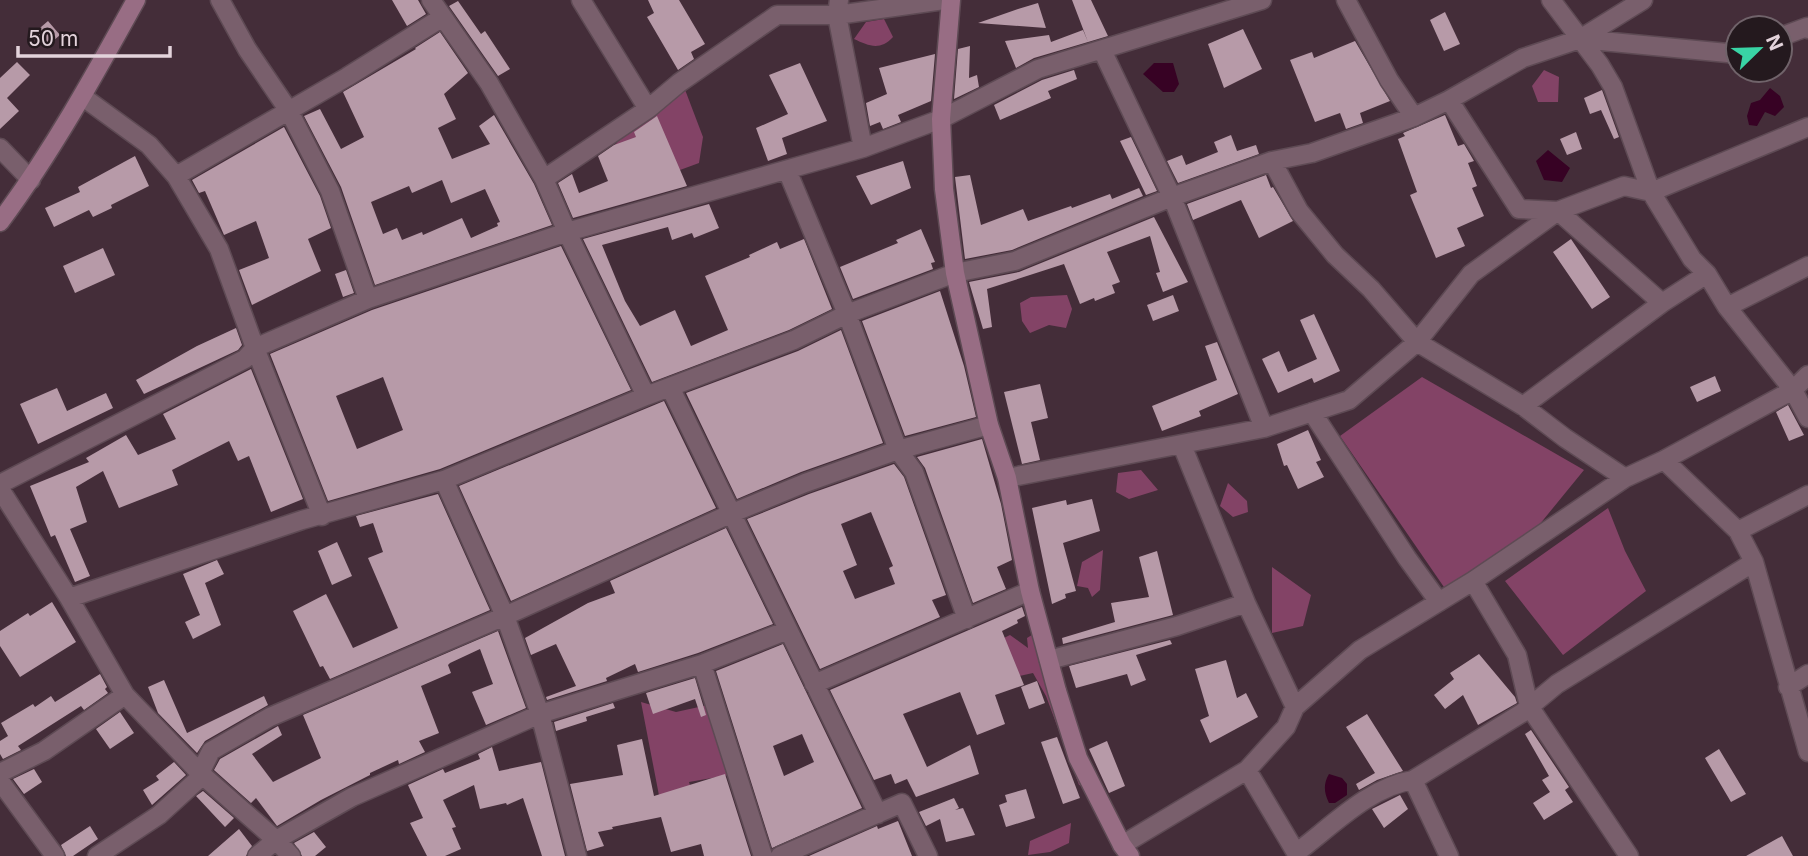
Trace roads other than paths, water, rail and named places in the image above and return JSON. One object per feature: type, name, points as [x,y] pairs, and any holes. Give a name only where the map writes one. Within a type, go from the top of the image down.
[{"type":"street","points":[[0,222],[31,180],[83,97],[136,0]]},
{"type":"street","points":[[220,0],[247,49],[289,111],[330,191],[368,299]]},
{"type":"street","points":[[431,0],[489,83],[544,179],[646,396]]},
{"type":"street","points":[[581,0],[648,109]]},
{"type":"street","points":[[766,0],[777,15]]},
{"type":"street","points":[[544,179],[648,109],[679,83],[777,15],[944,0]]},
{"type":"street","points":[[951,0],[942,119],[944,189],[955,273],[989,425],[1007,478],[1030,591],[1049,660],[1078,758],[1126,851],[1247,769],[1286,727],[1295,707],[1360,650],[1473,581],[1625,478],[1664,460],[1793,390],[1808,375]]},
{"type":"street","points":[[291,856],[201,774],[125,695],[69,597],[0,486],[245,359],[255,348],[368,299],[567,232],[863,148],[942,119],[1038,69],[1102,50],[1229,5],[1262,0]]},
{"type":"street","points":[[1346,0],[1389,80],[1414,117]]},
{"type":"street","points":[[1551,0],[1613,87],[1651,192],[1692,259],[1707,274],[1727,307],[1793,390],[1808,418]]},
{"type":"street","points":[[69,597],[302,520],[444,480],[646,396],[794,340],[847,314],[955,273],[1015,261],[1172,197],[1272,161],[1312,153],[1414,117],[1523,58],[1580,39],[1643,0]]},
{"type":"street","points":[[838,8],[863,148]]},
{"type":"street","points":[[176,176],[443,18]]},
{"type":"street","points":[[1580,39],[1724,53]]},
{"type":"street","points":[[1102,50],[1172,197],[1264,428]]},
{"type":"street","points":[[83,97],[149,145],[176,176],[219,249],[322,516]]},
{"type":"street","points":[[1449,100],[1519,209],[1558,211],[1662,303]]},
{"type":"street","points":[[1007,478],[1264,428],[1349,400],[1418,342],[1471,274],[1558,211],[1624,186],[1651,192],[1808,127]]},
{"type":"street","points":[[0,148],[31,180]]},
{"type":"street","points":[[1272,161],[1299,211],[1335,254],[1371,289],[1418,342],[1522,406],[1625,478]]},
{"type":"street","points":[[787,170],[847,314],[898,450],[914,472],[967,619]]},
{"type":"street","points":[[1727,307],[1808,266]]},
{"type":"street","points":[[1522,406],[1662,303],[1707,274]]},
{"type":"street","points":[[670,387],[878,814]]},
{"type":"street","points":[[1312,412],[1438,602]]},
{"type":"street","points":[[97,856],[159,815],[201,774],[211,751],[270,717],[805,483],[898,450],[989,425]]},
{"type":"street","points":[[1182,445],[1246,603],[1295,707]]},
{"type":"street","points":[[1664,460],[1738,531],[1754,562],[1808,752]]},
{"type":"street","points":[[444,480],[505,615],[540,714],[577,856]]},
{"type":"street","points":[[1738,531],[1808,495]]},
{"type":"street","points":[[1247,769],[1297,855],[1363,803],[1395,783],[1413,780],[1522,713],[1557,684],[1754,562]]},
{"type":"street","points":[[1473,581],[1517,655],[1529,706],[1629,856]]},
{"type":"street","points":[[814,684],[1030,591]]},
{"type":"street","points":[[1049,660],[1177,626],[1246,603]]},
{"type":"street","points":[[257,856],[276,840],[352,797],[540,714],[702,664],[788,630]]},
{"type":"street","points":[[702,664],[763,856]]},
{"type":"street","points":[[1788,687],[1808,674]]},
{"type":"street","points":[[0,773],[44,751],[125,695]]},
{"type":"street","points":[[1413,780],[1449,856]]},
{"type":"street","points":[[0,781],[55,856]]},
{"type":"street","points":[[780,856],[902,803],[928,856]]}]
